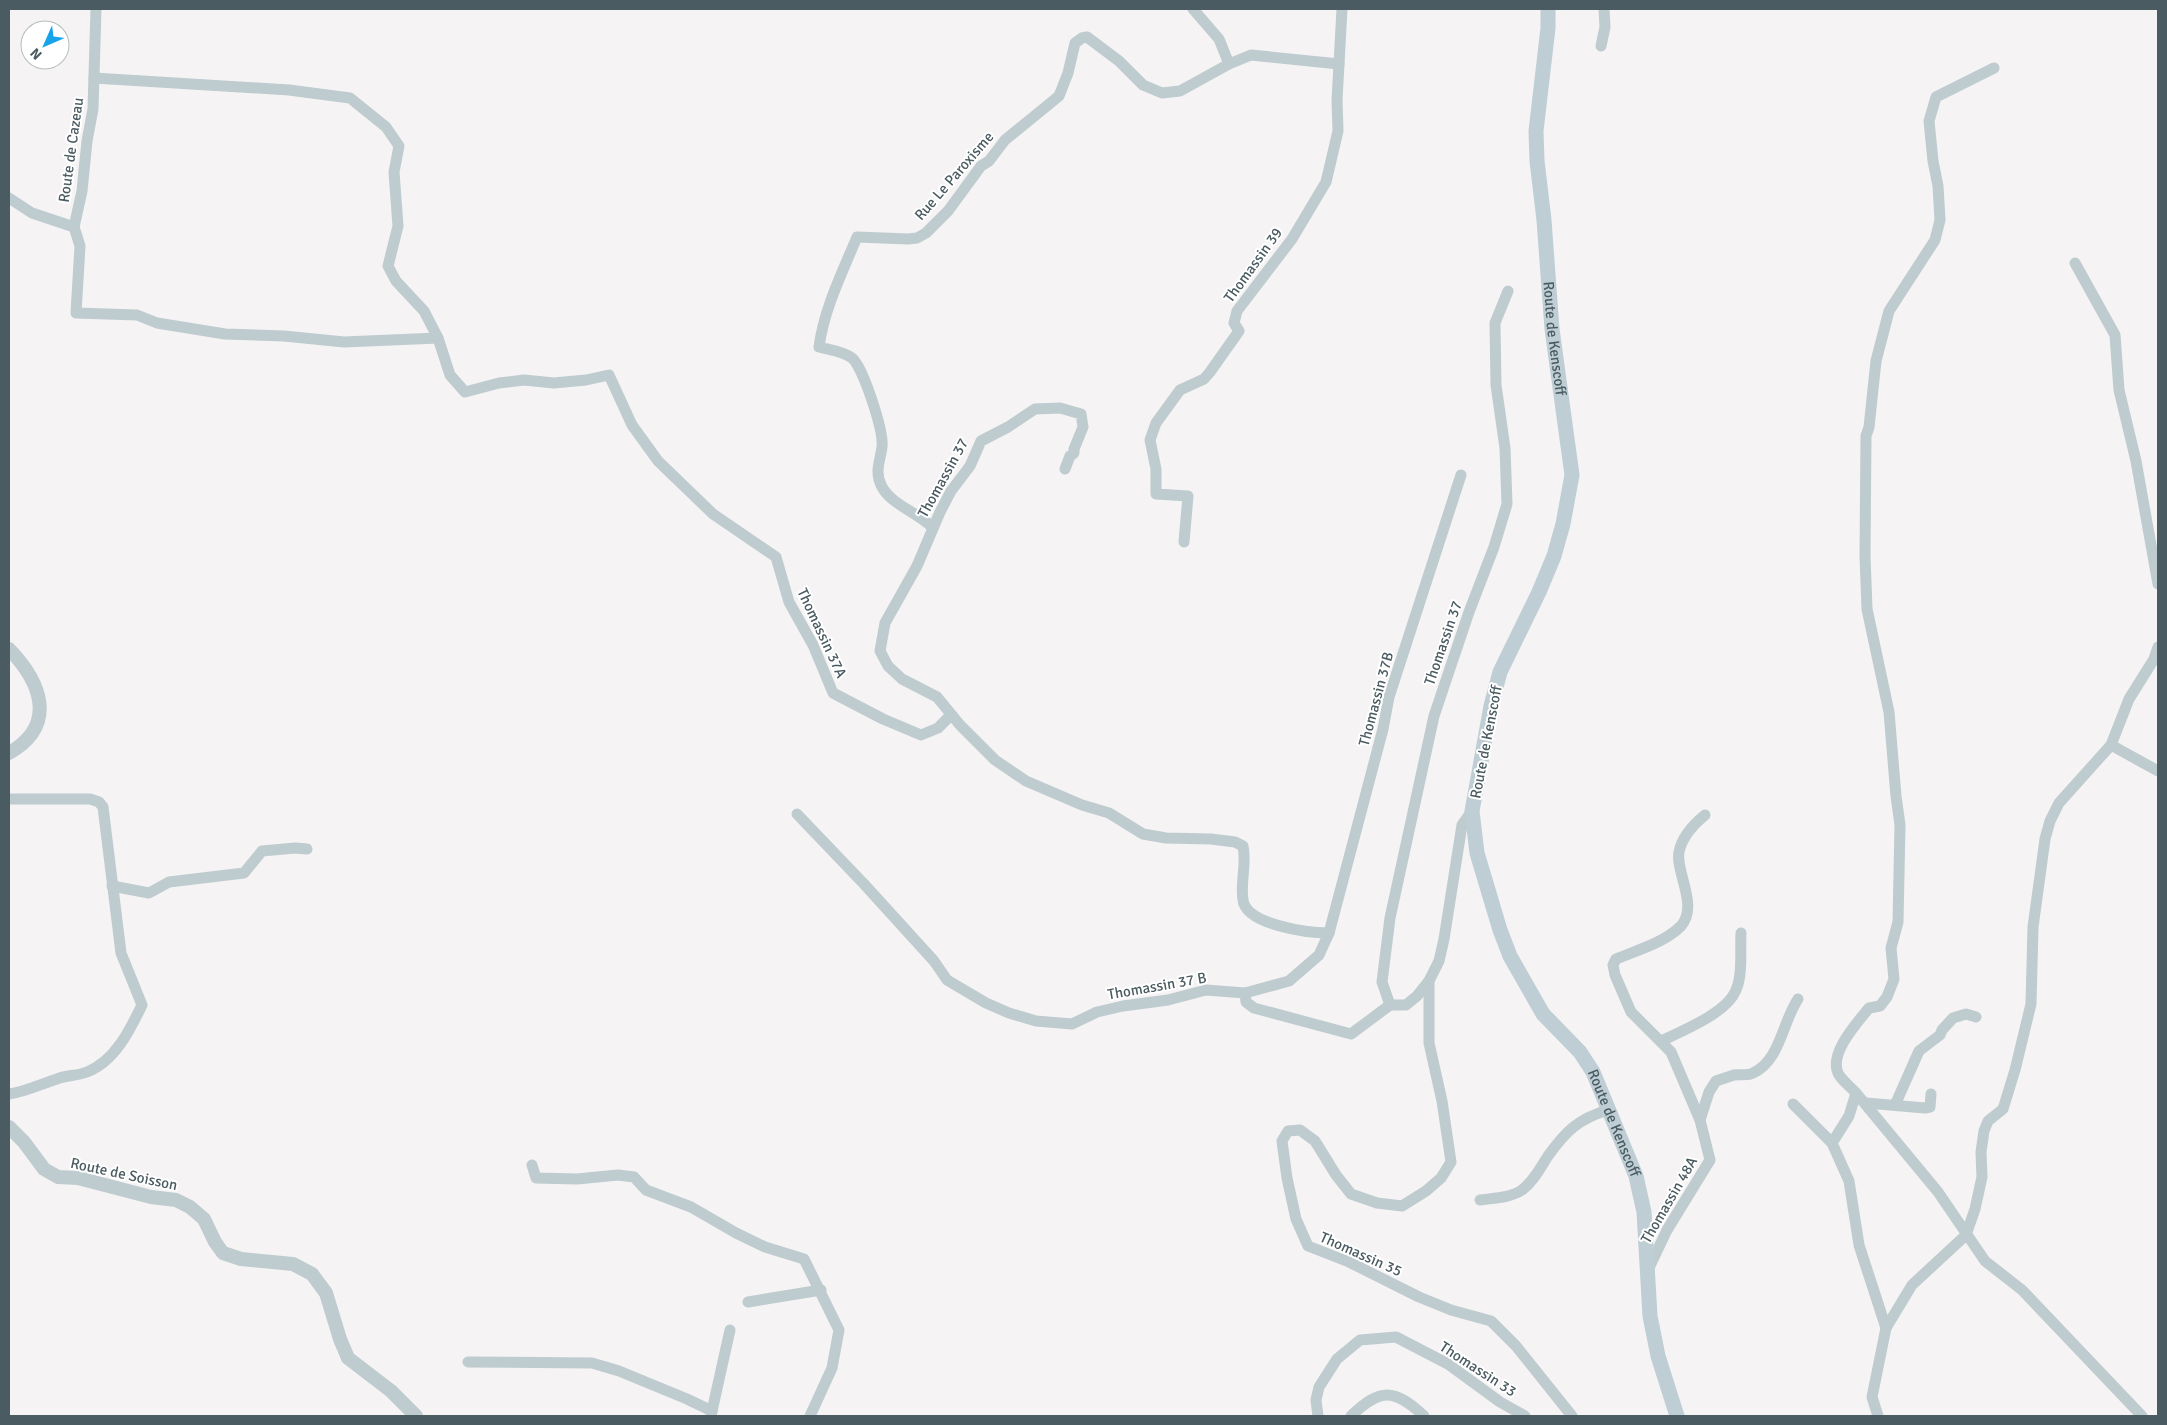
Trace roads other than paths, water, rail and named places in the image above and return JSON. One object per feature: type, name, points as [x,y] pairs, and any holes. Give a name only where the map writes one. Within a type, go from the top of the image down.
[{"type":"main road","name":"Route de Kenscoff","points":[[1548,9],[1546,56],[1536,131],[1537,161],[1544,220],[1552,329],[1572,475],[1563,524],[1554,556],[1539,592],[1500,672],[1491,706],[1472,811],[1477,853],[1500,930],[1510,956],[1543,1014],[1580,1052],[1592,1072],[1636,1176],[1644,1212],[1650,1316],[1658,1356],[1677,1416]]},
{"type":"street","name":"Route de Cazeau","points":[[74,227],[82,191],[87,141],[93,109],[96,9]]},
{"type":"street","points":[[1193,9],[1219,39],[1229,64],[1251,55],[1339,64]]},
{"type":"street","name":"Thomassin 39","points":[[1184,542],[1188,496],[1156,494],[1156,469],[1150,440],[1156,423],[1180,390],[1204,378],[1210,372],[1239,331],[1234,323],[1237,311],[1292,238],[1326,182],[1338,131],[1337,100],[1342,9]]},
{"type":"street","points":[[1601,46],[1605,26],[1604,9]]},
{"type":"street","name":"Rue Le Paroxisme","points":[[932,527],[921,517],[890,498],[882,488],[878,478],[877,467],[882,446],[876,409],[855,361],[847,355],[819,347],[823,324],[837,284],[857,237],[908,239],[917,238],[926,233],[948,211],[981,166],[989,161],[1005,140],[1059,96],[1068,73],[1075,43],[1078,40],[1088,37],[1119,61],[1143,85],[1162,93],[1180,91],[1229,64]]},
{"type":"street","points":[[1994,68],[1936,97],[1930,121],[1940,220],[1935,240],[1889,311],[1876,361],[1869,427],[1864,453],[1867,491],[1865,556],[1867,609],[1889,712],[1900,825],[1898,922],[1891,948],[1894,979],[1887,997],[1880,1006],[1869,1008],[1836,1056],[1838,1073],[1866,1103],[1938,1192],[1985,1261],[2022,1290],[2142,1416]]},
{"type":"street","points":[[9,198],[32,213],[74,227],[80,246],[76,312],[136,315],[157,323],[225,334],[284,336],[344,342],[438,338],[424,311],[396,281],[388,266],[398,226],[394,172],[399,146],[386,127],[350,98],[289,90],[94,78]]},
{"type":"street","points":[[2075,263],[2116,335],[2119,390],[2136,461],[2158,584]]},
{"type":"street","name":"Thomassin 37","points":[[1390,1005],[1382,982],[1390,918],[1434,716],[1469,612],[1494,548],[1507,504],[1505,448],[1496,385],[1495,323],[1508,291]]},
{"type":"street","name":"Thomassin 37A","points":[[438,338],[450,375],[465,392],[499,383],[524,380],[554,383],[586,380],[609,374],[632,425],[658,460],[713,514],[776,557],[789,602],[813,646],[834,694],[921,735],[938,728],[951,714]]},
{"type":"street","name":"Thomassin 37","points":[[951,714],[937,696],[902,679],[888,666],[880,651],[885,623],[917,566],[930,538],[932,527],[951,491],[970,466],[981,441],[1008,427],[1035,409],[1060,408],[1081,414],[1083,427],[1074,453],[1070,456],[1065,469]]},
{"type":"street","name":"Thomassin 37B","points":[[1329,932],[1383,729],[1388,697],[1461,475]]},
{"type":"street","points":[[1878,1416],[1872,1397],[1886,1328],[1912,1285],[1966,1235],[1976,1209],[1982,1177],[1981,1152],[1984,1131],[1988,1121],[2003,1109],[2025,1034],[2031,1004],[2033,927],[2045,839],[2050,821],[2059,803],[2111,745],[2129,699],[2154,660],[2158,647]]},
{"type":"street","points":[[9,649],[23,664],[33,681],[39,696],[40,713],[34,731],[9,754]]},
{"type":"street","points":[[951,714],[995,760],[1026,781],[1082,805],[1109,813],[1143,834],[1166,838],[1210,839],[1235,842],[1243,846],[1245,870],[1241,881],[1243,902],[1248,911],[1263,921],[1310,932],[1329,932],[1319,955],[1288,980],[1244,993],[1246,1002],[1254,1008],[1351,1034],[1390,1005],[1406,1004],[1417,996],[1429,981],[1439,961],[1444,939],[1462,825],[1472,811]]},
{"type":"street","points":[[2111,745],[2158,771]]},
{"type":"street","points":[[9,799],[90,799],[100,802],[103,807],[121,953],[142,1005],[128,1033],[110,1056],[87,1072],[59,1078],[9,1094]]},
{"type":"street","name":"Thomassin 37 B","points":[[797,814],[864,884],[934,962],[947,980],[986,1003],[1009,1013],[1036,1021],[1072,1024],[1097,1012],[1122,1006],[1168,1000],[1206,990],[1244,993]]},
{"type":"street","name":"Thomassin 48A","points":[[1647,1271],[1667,1230],[1710,1160],[1700,1120],[1671,1052],[1631,1012],[1615,975],[1613,965],[1616,959],[1664,938],[1682,925],[1688,907],[1678,852],[1693,825],[1705,815]]},
{"type":"street","points":[[112,886],[149,893],[168,882],[244,873],[262,851],[295,848],[307,849]]},
{"type":"street","points":[[1661,1041],[1708,1019],[1736,992],[1739,980],[1741,933]]},
{"type":"street","name":"Thomassin 35","points":[[1429,981],[1429,1043],[1442,1100],[1451,1162],[1441,1178],[1426,1191],[1402,1206],[1377,1203],[1351,1194],[1336,1175],[1315,1141],[1300,1130],[1288,1131],[1282,1141],[1287,1178],[1296,1219],[1308,1246],[1349,1262],[1419,1297],[1451,1310],[1491,1321],[1516,1346],[1571,1416]]},
{"type":"street","points":[[1700,1120],[1709,1092],[1716,1081],[1735,1075],[1752,1074],[1768,1063],[1774,1053],[1790,1010],[1798,999]]},
{"type":"street","points":[[1895,1105],[1919,1051],[1940,1035],[1953,1018],[1966,1014],[1976,1017]]},
{"type":"street","points":[[1832,1143],[1849,1116],[1856,1093]]},
{"type":"street","points":[[1866,1103],[1925,1108],[1930,1107],[1931,1094]]},
{"type":"street","points":[[1793,1104],[1832,1143],[1849,1182],[1859,1245],[1886,1328]]},
{"type":"street","points":[[1480,1200],[1512,1194],[1522,1190],[1534,1178],[1549,1156],[1577,1123],[1589,1116],[1608,1110]]},
{"type":"street","name":"Route de Soisson","points":[[9,1128],[24,1142],[44,1169],[58,1177],[78,1178],[151,1196],[176,1200],[190,1207],[204,1219],[215,1242],[223,1253],[241,1259],[293,1264],[312,1274],[326,1293],[348,1358],[391,1391],[416,1416]]},
{"type":"street","points":[[532,1165],[536,1178],[577,1179],[618,1175],[634,1178],[646,1190],[691,1207],[765,1247],[804,1259],[839,1330],[832,1368],[810,1416]]},
{"type":"street","points":[[748,1302],[820,1290]]},
{"type":"street","points":[[468,1362],[592,1363],[619,1371],[687,1398],[712,1414],[730,1330]]},
{"type":"street","name":"Thomassin 33","points":[[1318,1416],[1316,1400],[1319,1387],[1337,1358],[1360,1340],[1396,1337],[1448,1364],[1500,1402],[1525,1416]]},
{"type":"street","points":[[1351,1416],[1366,1401],[1373,1397],[1385,1395],[1396,1396],[1414,1407],[1424,1416]]}]
